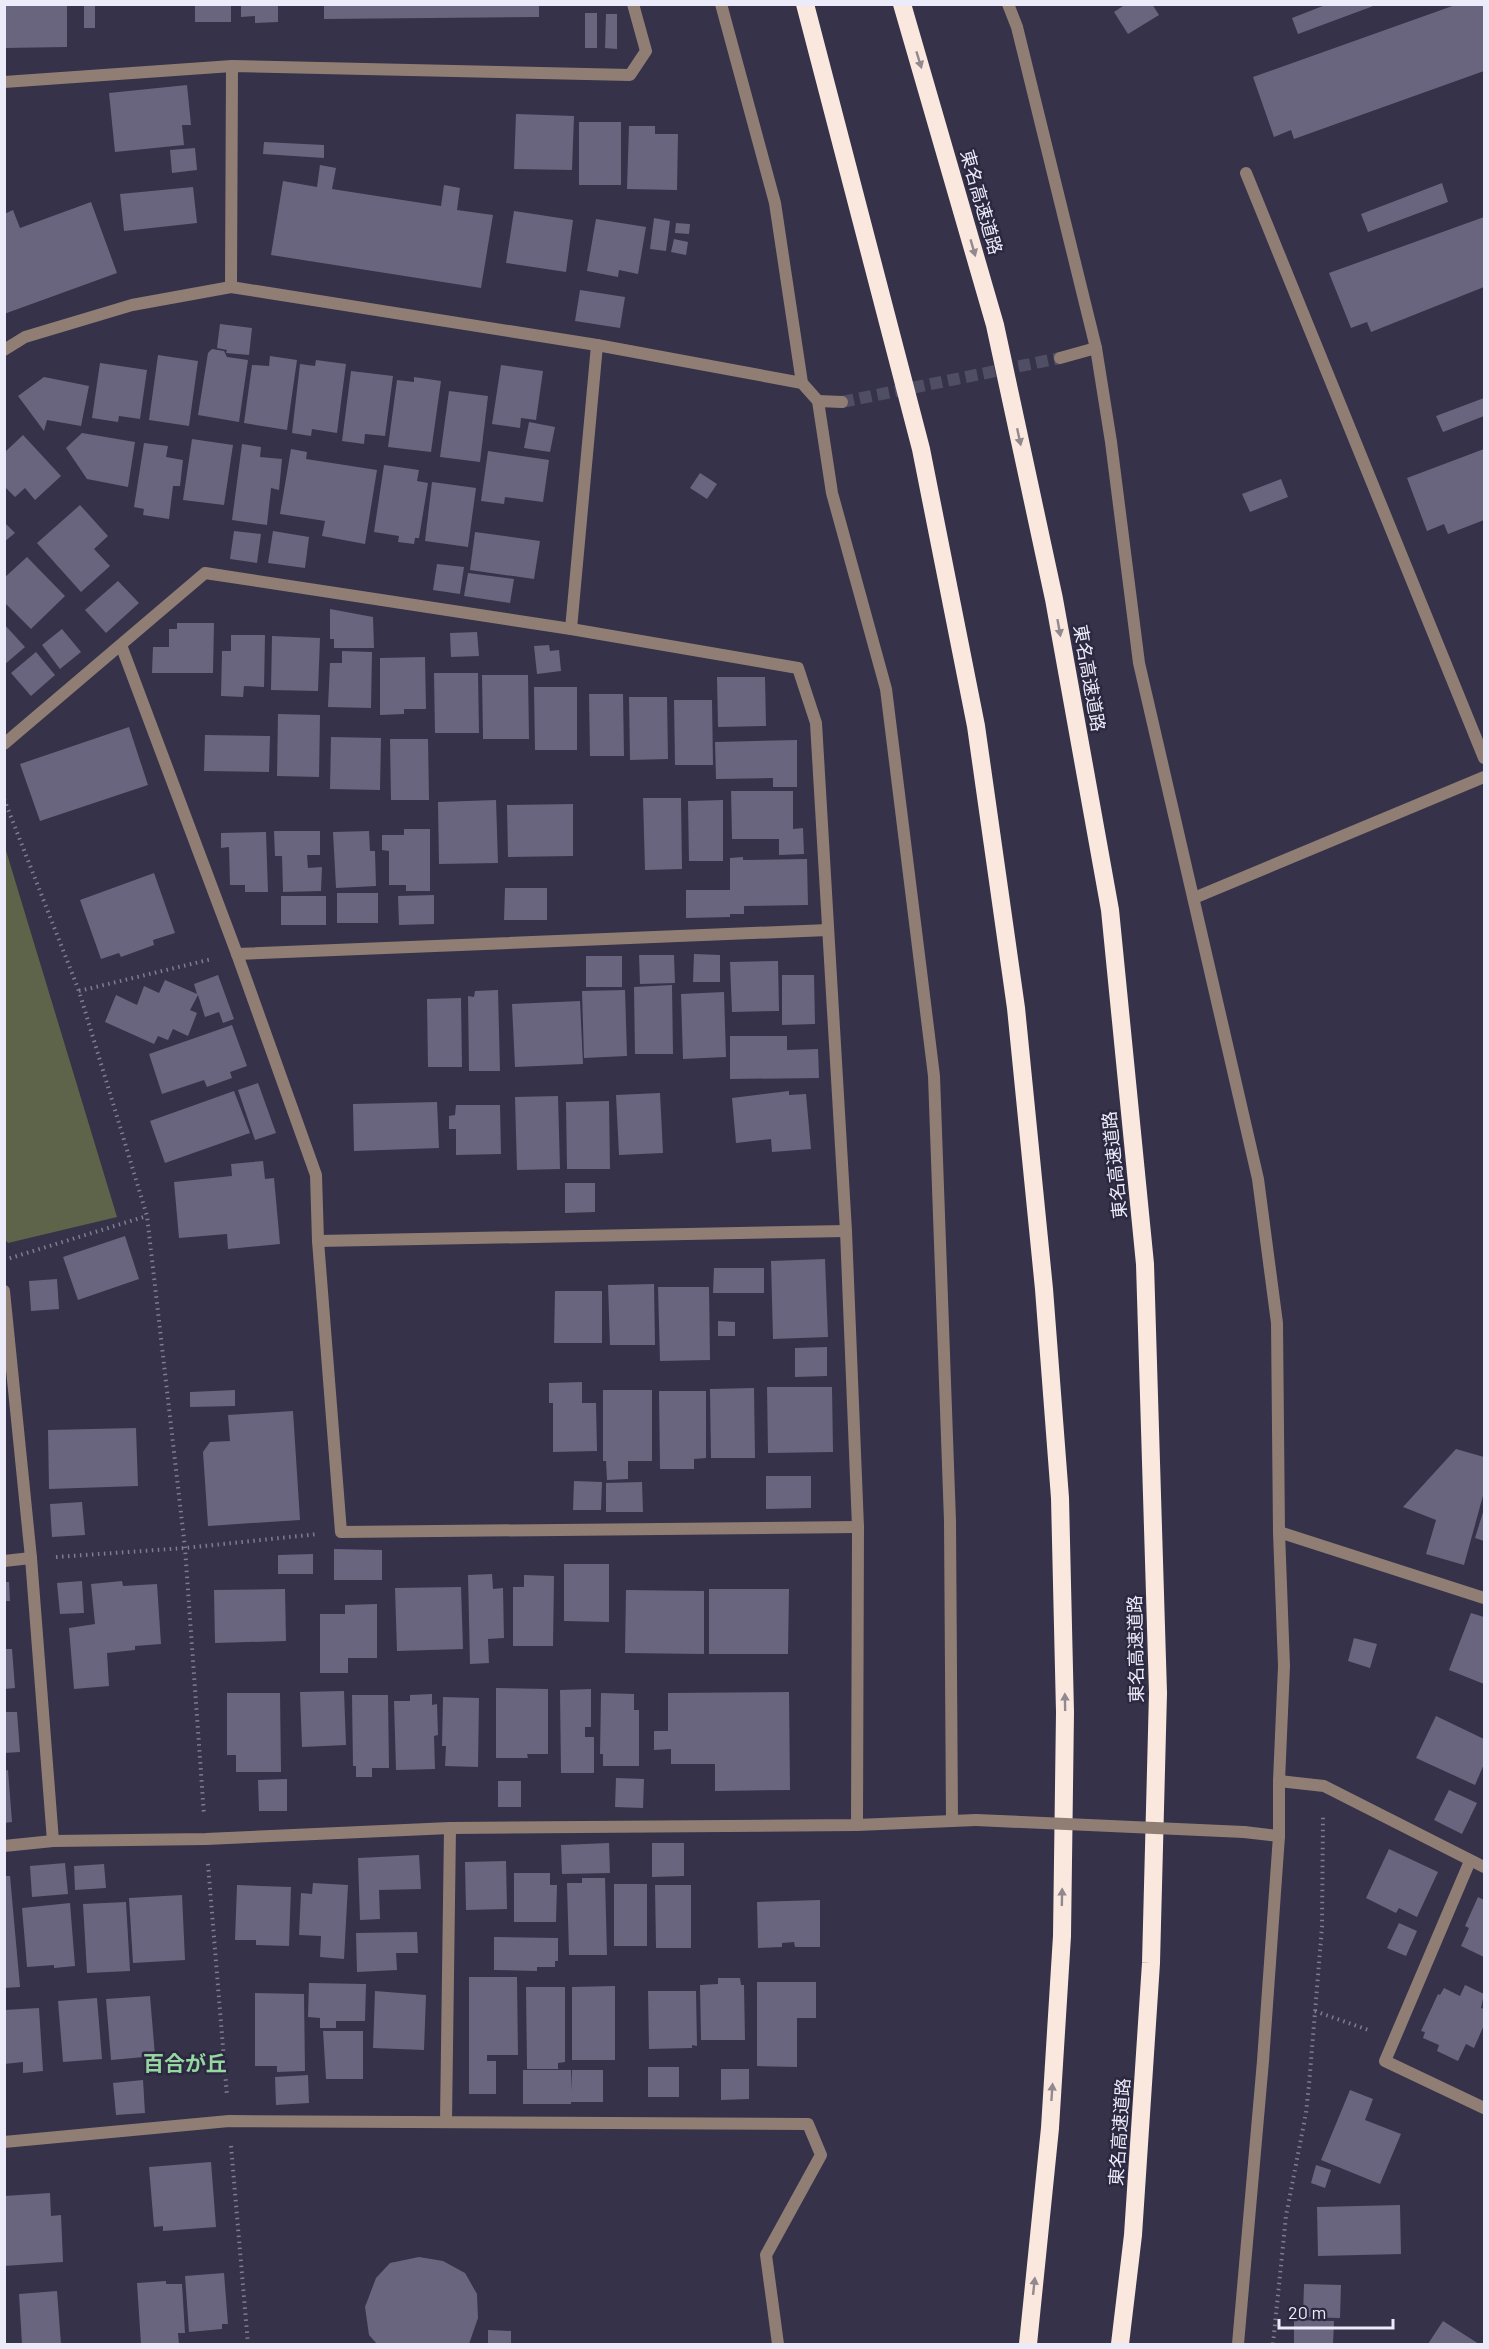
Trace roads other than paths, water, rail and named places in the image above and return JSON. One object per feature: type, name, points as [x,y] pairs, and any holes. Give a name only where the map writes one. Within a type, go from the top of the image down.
[{"type":"highway","points":[[804,4],[921,449],[976,726],[1016,1008],[1044,1289],[1060,1498],[1065,1712],[1062,1936],[1050,2128],[1028,2344]]},
{"type":"highway","name":"東名高速道路","points":[[902,4],[994,325],[1054,599],[1110,910],[1145,1264],[1158,1693],[1151,1963],[1133,2235],[1120,2344]]},
{"type":"street","points":[[4,82],[231,66],[630,75],[646,51],[633,4]]},
{"type":"street","points":[[721,4],[775,203],[802,384],[818,401],[832,493],[886,688],[934,1076],[950,1521],[952,1821]]},
{"type":"street","points":[[1008,4],[1017,27],[1096,348],[1111,442],[1139,663],[1258,1179],[1277,1323],[1284,1666],[1279,1836],[1263,2061],[1238,2344]]},
{"type":"street","points":[[231,66],[231,287]]},
{"type":"street","points":[[1246,173],[1485,758]]},
{"type":"street","points":[[4,351],[25,337],[132,305],[231,287],[597,345],[802,384]]},
{"type":"street","points":[[571,629],[597,345]]},
{"type":"street","points":[[1060,358],[1096,348]]},
{"type":"street","points":[[818,401],[842,402]]},
{"type":"street","points":[[4,744],[205,573],[571,629],[798,668],[816,723],[846,1231],[858,1527],[857,1825]]},
{"type":"street","points":[[121,645],[237,954],[316,1175],[318,1241],[341,1532],[858,1527]]},
{"type":"street","points":[[1194,898],[1485,777]]},
{"type":"street","points":[[237,954],[828,930]]},
{"type":"street","points":[[318,1241],[846,1231]]},
{"type":"street","points":[[4,1291],[31,1558],[52,1841]]},
{"type":"street","points":[[1280,1532],[1485,1598]]},
{"type":"street","points":[[4,1561],[31,1558]]},
{"type":"street","points":[[1279,1781],[1324,1786],[1485,1867]]},
{"type":"street","points":[[4,1846],[52,1841],[206,1839],[450,1828],[857,1825],[976,1820],[1244,1832],[1279,1836]]},
{"type":"street","points":[[446,2121],[450,1828]]},
{"type":"street","points":[[1470,1861],[1385,2061],[1485,2108]]},
{"type":"street","points":[[4,2142],[229,2121],[808,2124],[821,2156],[766,2254],[778,2344]]},
{"type":"tunnel","points":[[842,402],[1060,358]]},
{"type":"district","name":"百合が丘","points":[[185,2062]]}]
